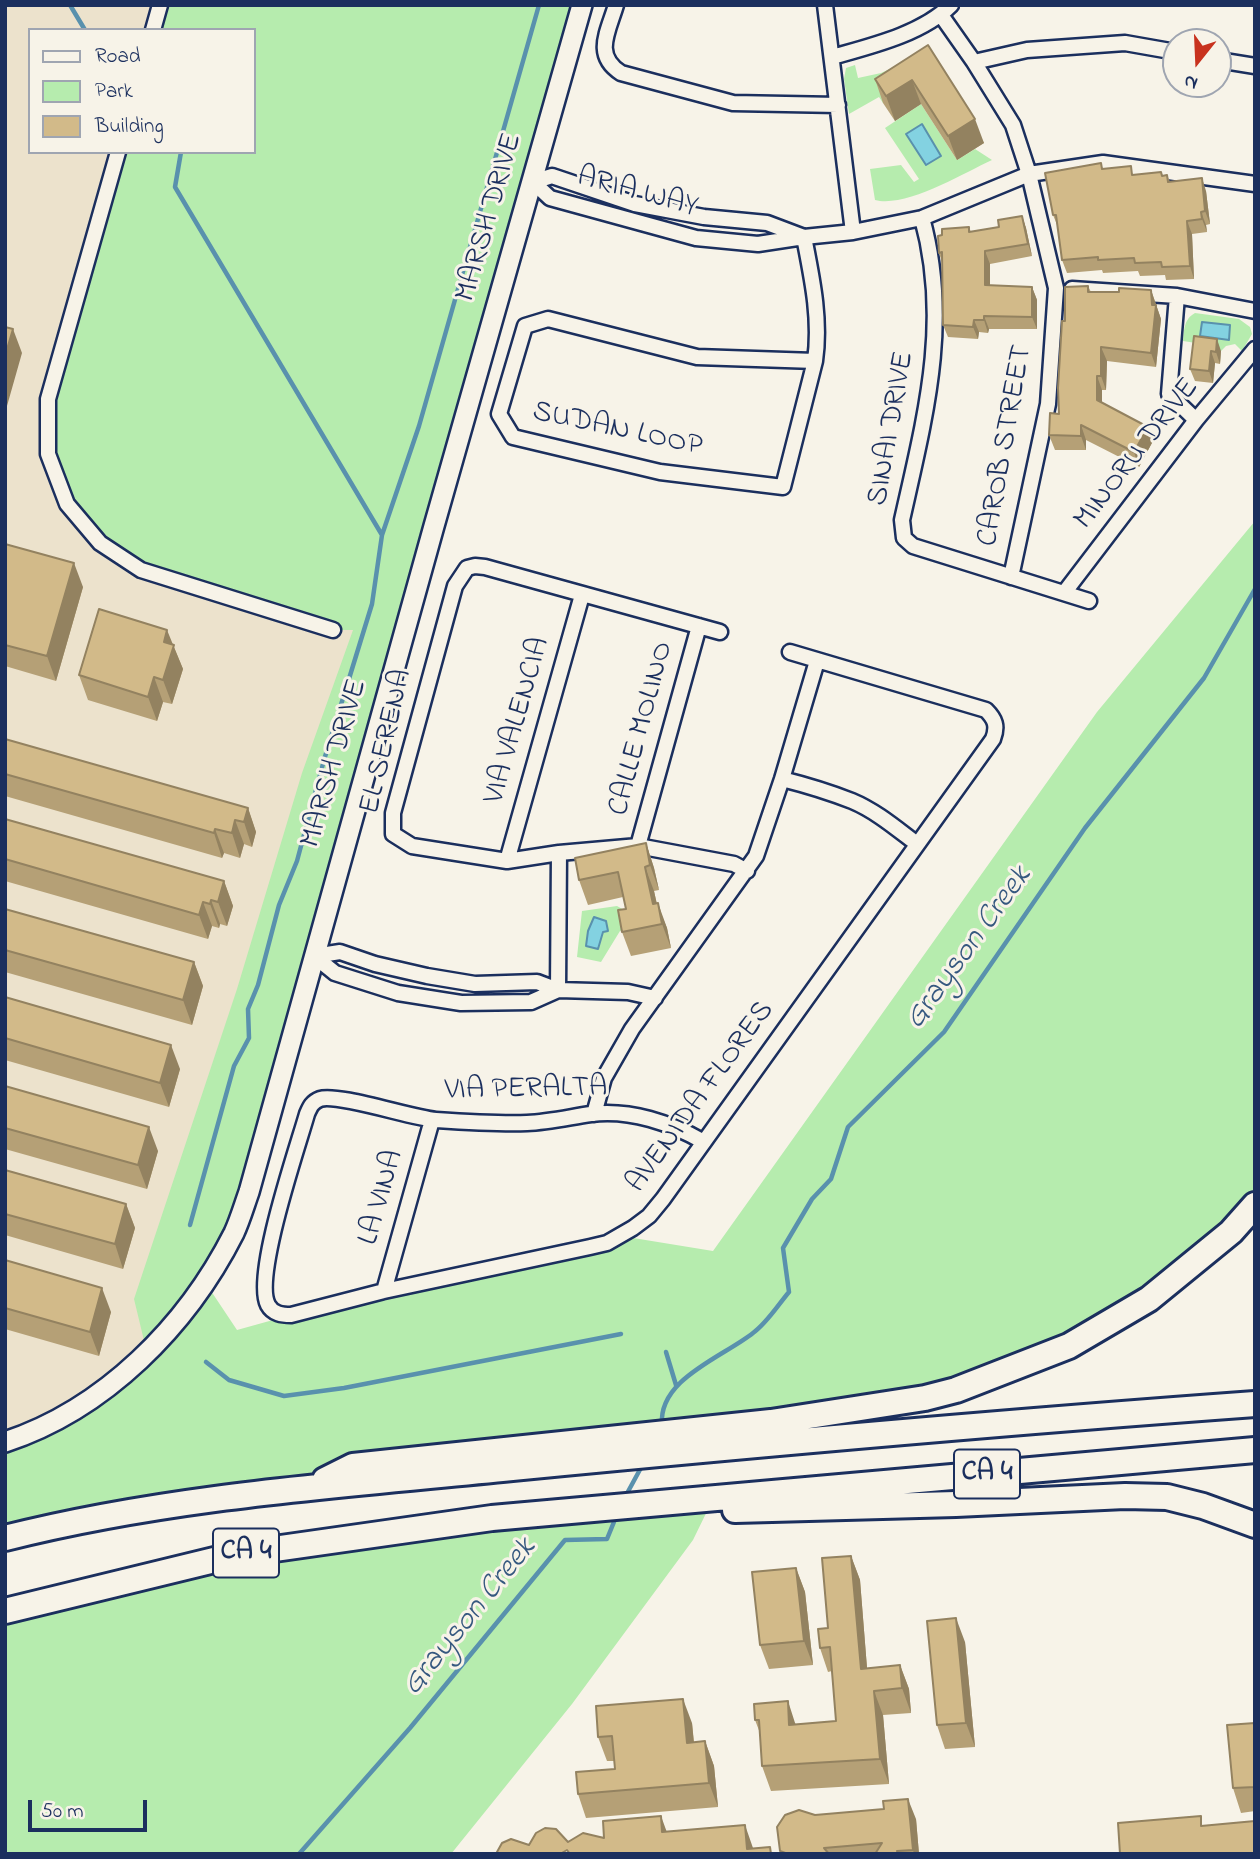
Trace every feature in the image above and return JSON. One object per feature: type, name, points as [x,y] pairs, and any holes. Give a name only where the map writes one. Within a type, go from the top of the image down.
[{"type":"highway","points":[[571,1454],[925,1398],[967,1386],[1069,1346],[1149,1299],[1231,1231],[1255,1205]]},
{"type":"highway","name":"CA 4","points":[[5,1538],[184,1502],[309,1488],[354,1466],[755,1446],[1255,1404]]},
{"type":"highway","name":"CA 4","points":[[5,1611],[239,1554],[529,1513],[679,1500],[715,1501],[1255,1450]]},
{"type":"highway","points":[[715,1501],[729,1510],[1125,1496],[1167,1497],[1203,1506],[1255,1525]]},
{"type":"street","points":[[154,28],[160,5]]},
{"type":"street","name":"MARSH DRIVE","points":[[5,1443],[66,1415],[110,1386],[147,1353],[179,1318],[205,1282],[234,1232],[249,1192],[582,5]]},
{"type":"street","points":[[616,5],[604,46],[605,57],[610,66],[621,73],[733,103],[838,105]]},
{"type":"street","points":[[825,5],[853,232]]},
{"type":"street","points":[[832,57],[888,41],[946,10]]},
{"type":"street","name":"CAROB STREET","points":[[946,10],[1013,125],[1029,174],[1056,288],[1048,404],[1011,577]]},
{"type":"street","points":[[974,62],[1027,50],[1125,43],[1162,50]]},
{"type":"street","points":[[1232,62],[1255,66]]},
{"type":"street","points":[[117,154],[47,399],[48,454],[67,504],[100,543],[141,570],[333,630]]},
{"type":"street","name":"ARIA WAY","points":[[804,237],[767,223],[704,217],[635,204],[552,176],[533,182],[550,198],[696,238],[758,244],[853,232],[922,218],[1029,174],[1103,163],[1255,184]]},
{"type":"street","name":"SINAI DRIVE","points":[[922,218],[927,237],[936,328],[928,399],[902,520],[904,538],[914,545],[1089,601]]},
{"type":"street","name":"SUDAN LOOP","points":[[804,237],[814,293],[818,340],[815,361],[783,487],[660,472],[513,437],[499,414],[525,327],[548,319],[697,357],[815,361]]},
{"type":"street","points":[[1056,288],[1177,296],[1255,311]]},
{"type":"street","points":[[1177,296],[1170,394],[1196,420]]},
{"type":"street","name":"MINORU DRIVE","points":[[1064,593],[1196,420],[1255,349]]},
{"type":"street","name":"EL SERENA","points":[[720,632],[475,566],[467,568],[455,586],[391,826],[393,834],[412,846],[507,860],[638,845],[734,864],[747,870]]},
{"type":"street","name":"VIA VALENCIA","points":[[507,860],[582,595]]},
{"type":"street","name":"CALLE MOLINO","points":[[638,845],[699,626]]},
{"type":"street","points":[[594,1114],[604,1077],[632,1029],[747,870],[763,839],[817,661],[790,652]]},
{"type":"street","name":"AVENIDA FLORES","points":[[273,1311],[281,1315],[291,1315],[384,1291],[607,1243],[649,1216],[993,738],[996,730],[994,718],[986,710],[817,661]]},
{"type":"street","points":[[782,779],[854,802],[884,819],[917,844]]},
{"type":"street","points":[[558,990],[559,853]]},
{"type":"street","points":[[314,956],[340,952],[375,964],[475,984],[537,982],[558,990],[628,992],[655,998]]},
{"type":"street","points":[[314,956],[335,973],[398,993],[461,1003],[531,1002],[558,990]]},
{"type":"street","name":"VIA PERALTA","points":[[273,1311],[265,1296],[264,1279],[268,1255],[311,1105],[327,1097],[432,1120],[529,1123],[594,1114],[628,1115],[659,1121],[704,1142]]},
{"type":"street","name":"LA VINA","points":[[384,1291],[432,1120]]},
{"type":"shaded area","points":[[5,5],[160,5],[154,28],[28,28],[28,154],[119,154],[354,629],[147,1353],[5,1442]]},
{"type":"green space","points":[[160,5],[581,5],[249,1192],[205,1282],[237,1330],[621,1236],[713,1251],[1097,712],[1255,521],[1255,1205],[1231,1232],[1024,1365],[825,1438],[565,1463],[5,1538],[5,1442],[147,1353],[134,1299],[237,989],[302,773],[353,630],[333,630],[141,570],[67,504],[48,454],[48,399],[117,154],[256,154],[256,28],[154,28]]},
{"type":"green space","points":[[920,55],[883,103],[879,97],[849,114],[844,79],[846,68],[855,65],[858,78],[881,73]]},
{"type":"green space","points":[[921,104],[957,160],[975,149],[992,160],[918,195],[888,201],[875,200],[870,169],[901,165],[914,182],[919,179],[885,128]]},
{"type":"green space","points":[[1195,313],[1239,319],[1250,327],[1252,334],[1242,351],[1235,344],[1226,346],[1221,351],[1196,348],[1196,343],[1183,341],[1187,322]]},
{"type":"green space","points":[[617,906],[624,910],[628,928],[620,931],[601,962],[577,957],[582,911]]},
{"type":"green space","points":[[714,1497],[693,1540],[572,1704],[451,1854],[5,1854],[5,1611],[239,1554]]},
{"type":"water","points":[[922,124],[941,156],[926,165],[906,134]]},
{"type":"water","points":[[1202,322],[1230,325],[1229,340],[1200,336]]},
{"type":"water","points":[[594,917],[606,921],[608,931],[603,932],[598,949],[586,946]]},
{"type":"building","points":[[928,45],[975,119],[948,136],[912,80],[886,96],[875,79]]},
{"type":"building","points":[[1101,163],[1102,169],[1131,166],[1132,175],[1161,172],[1162,176],[1167,175],[1168,182],[1202,178],[1205,211],[1201,212],[1202,219],[1187,221],[1190,266],[1162,267],[1161,262],[1135,263],[1134,258],[1062,260],[1056,215],[1053,215],[1045,173]]},
{"type":"building","points":[[1022,216],[1028,244],[985,251],[985,285],[1032,287],[1032,317],[984,316],[984,320],[974,320],[973,327],[943,325],[942,252],[939,253],[938,236],[942,235],[942,229],[969,227],[969,232],[999,227],[998,220]]},
{"type":"building","points":[[1088,286],[1088,292],[1119,292],[1119,288],[1151,290],[1152,305],[1156,305],[1151,353],[1101,347],[1101,376],[1097,376],[1097,400],[1148,427],[1134,452],[1081,425],[1081,436],[1049,435],[1050,413],[1059,414],[1058,388],[1062,321],[1065,321],[1065,287]]},
{"type":"building","points":[[5,327],[13,329],[5,356]]},
{"type":"building","points":[[1194,336],[1217,339],[1216,352],[1211,351],[1209,371],[1190,369]]},
{"type":"building","points":[[5,544],[74,563],[47,656],[5,645]]},
{"type":"building","points":[[99,609],[167,630],[164,642],[174,645],[163,680],[154,677],[148,697],[79,675]]},
{"type":"building","points":[[5,739],[248,808],[244,822],[235,820],[232,833],[215,829],[214,833],[5,774]]},
{"type":"building","points":[[5,819],[224,881],[218,902],[203,902],[199,915],[5,859]]},
{"type":"building","points":[[646,843],[650,865],[645,867],[653,904],[658,903],[662,924],[622,932],[618,910],[626,909],[618,872],[579,880],[575,858]]},
{"type":"building","points":[[5,909],[194,962],[183,1000],[5,950]]},
{"type":"building","points":[[5,997],[171,1045],[160,1083],[5,1038]]},
{"type":"building","points":[[5,1086],[149,1127],[138,1165],[5,1128]]},
{"type":"building","points":[[5,1170],[126,1204],[115,1244],[5,1214]]},
{"type":"building","points":[[5,1260],[102,1288],[90,1332],[5,1308]]},
{"type":"building","points":[[851,1556],[861,1669],[900,1665],[902,1688],[874,1691],[880,1759],[762,1766],[759,1720],[755,1720],[754,1704],[788,1701],[789,1725],[836,1721],[830,1647],[820,1648],[818,1629],[828,1628],[822,1558]]},
{"type":"building","points":[[796,1568],[804,1641],[760,1645],[752,1572]]},
{"type":"building","points":[[956,1618],[966,1723],[937,1725],[927,1621]]},
{"type":"building","points":[[683,1699],[687,1743],[705,1741],[709,1783],[578,1794],[576,1772],[615,1769],[612,1736],[598,1737],[596,1706]]},
{"type":"building","points":[[1255,1723],[1255,1787],[1233,1788],[1227,1725]]},
{"type":"building","points":[[908,1799],[913,1850],[897,1851],[898,1854],[875,1854],[882,1843],[824,1848],[829,1854],[788,1854],[780,1851],[777,1827],[785,1815],[799,1810],[815,1815],[884,1809],[883,1801]]},
{"type":"building","points":[[661,1816],[662,1832],[745,1825],[747,1849],[770,1847],[771,1854],[570,1854],[567,1850],[560,1854],[497,1854],[502,1843],[511,1839],[529,1845],[536,1833],[545,1828],[556,1829],[568,1842],[583,1833],[604,1838],[603,1821]]},
{"type":"building","points":[[1201,1816],[1201,1826],[1255,1821],[1255,1854],[1120,1854],[1118,1823]]},
{"type":"waterway","points":[[70,5],[84,28]]},
{"type":"waterway","points":[[190,1225],[234,1066],[249,1038],[248,1009],[258,985],[279,905],[297,861],[324,760],[372,604],[382,535],[419,426],[539,5]]},
{"type":"waterway","points":[[181,154],[175,187],[382,535]]},
{"type":"waterway","name":"Grayson Creek","points":[[662,1425],[664,1409],[670,1395],[681,1382],[758,1329],[789,1292],[783,1248],[812,1199],[831,1179],[848,1127],[944,1032],[1085,828],[1204,678],[1255,589]]},
{"type":"waterway","points":[[206,1362],[229,1380],[284,1396],[344,1388],[621,1334]]},
{"type":"waterway","points":[[666,1352],[676,1385]]},
{"type":"waterway","name":"Grayson Creek","points":[[624,1499],[643,1464]]},
{"type":"waterway","name":"Grayson Creek","points":[[299,1854],[410,1728],[565,1540],[607,1539],[616,1517]]}]
